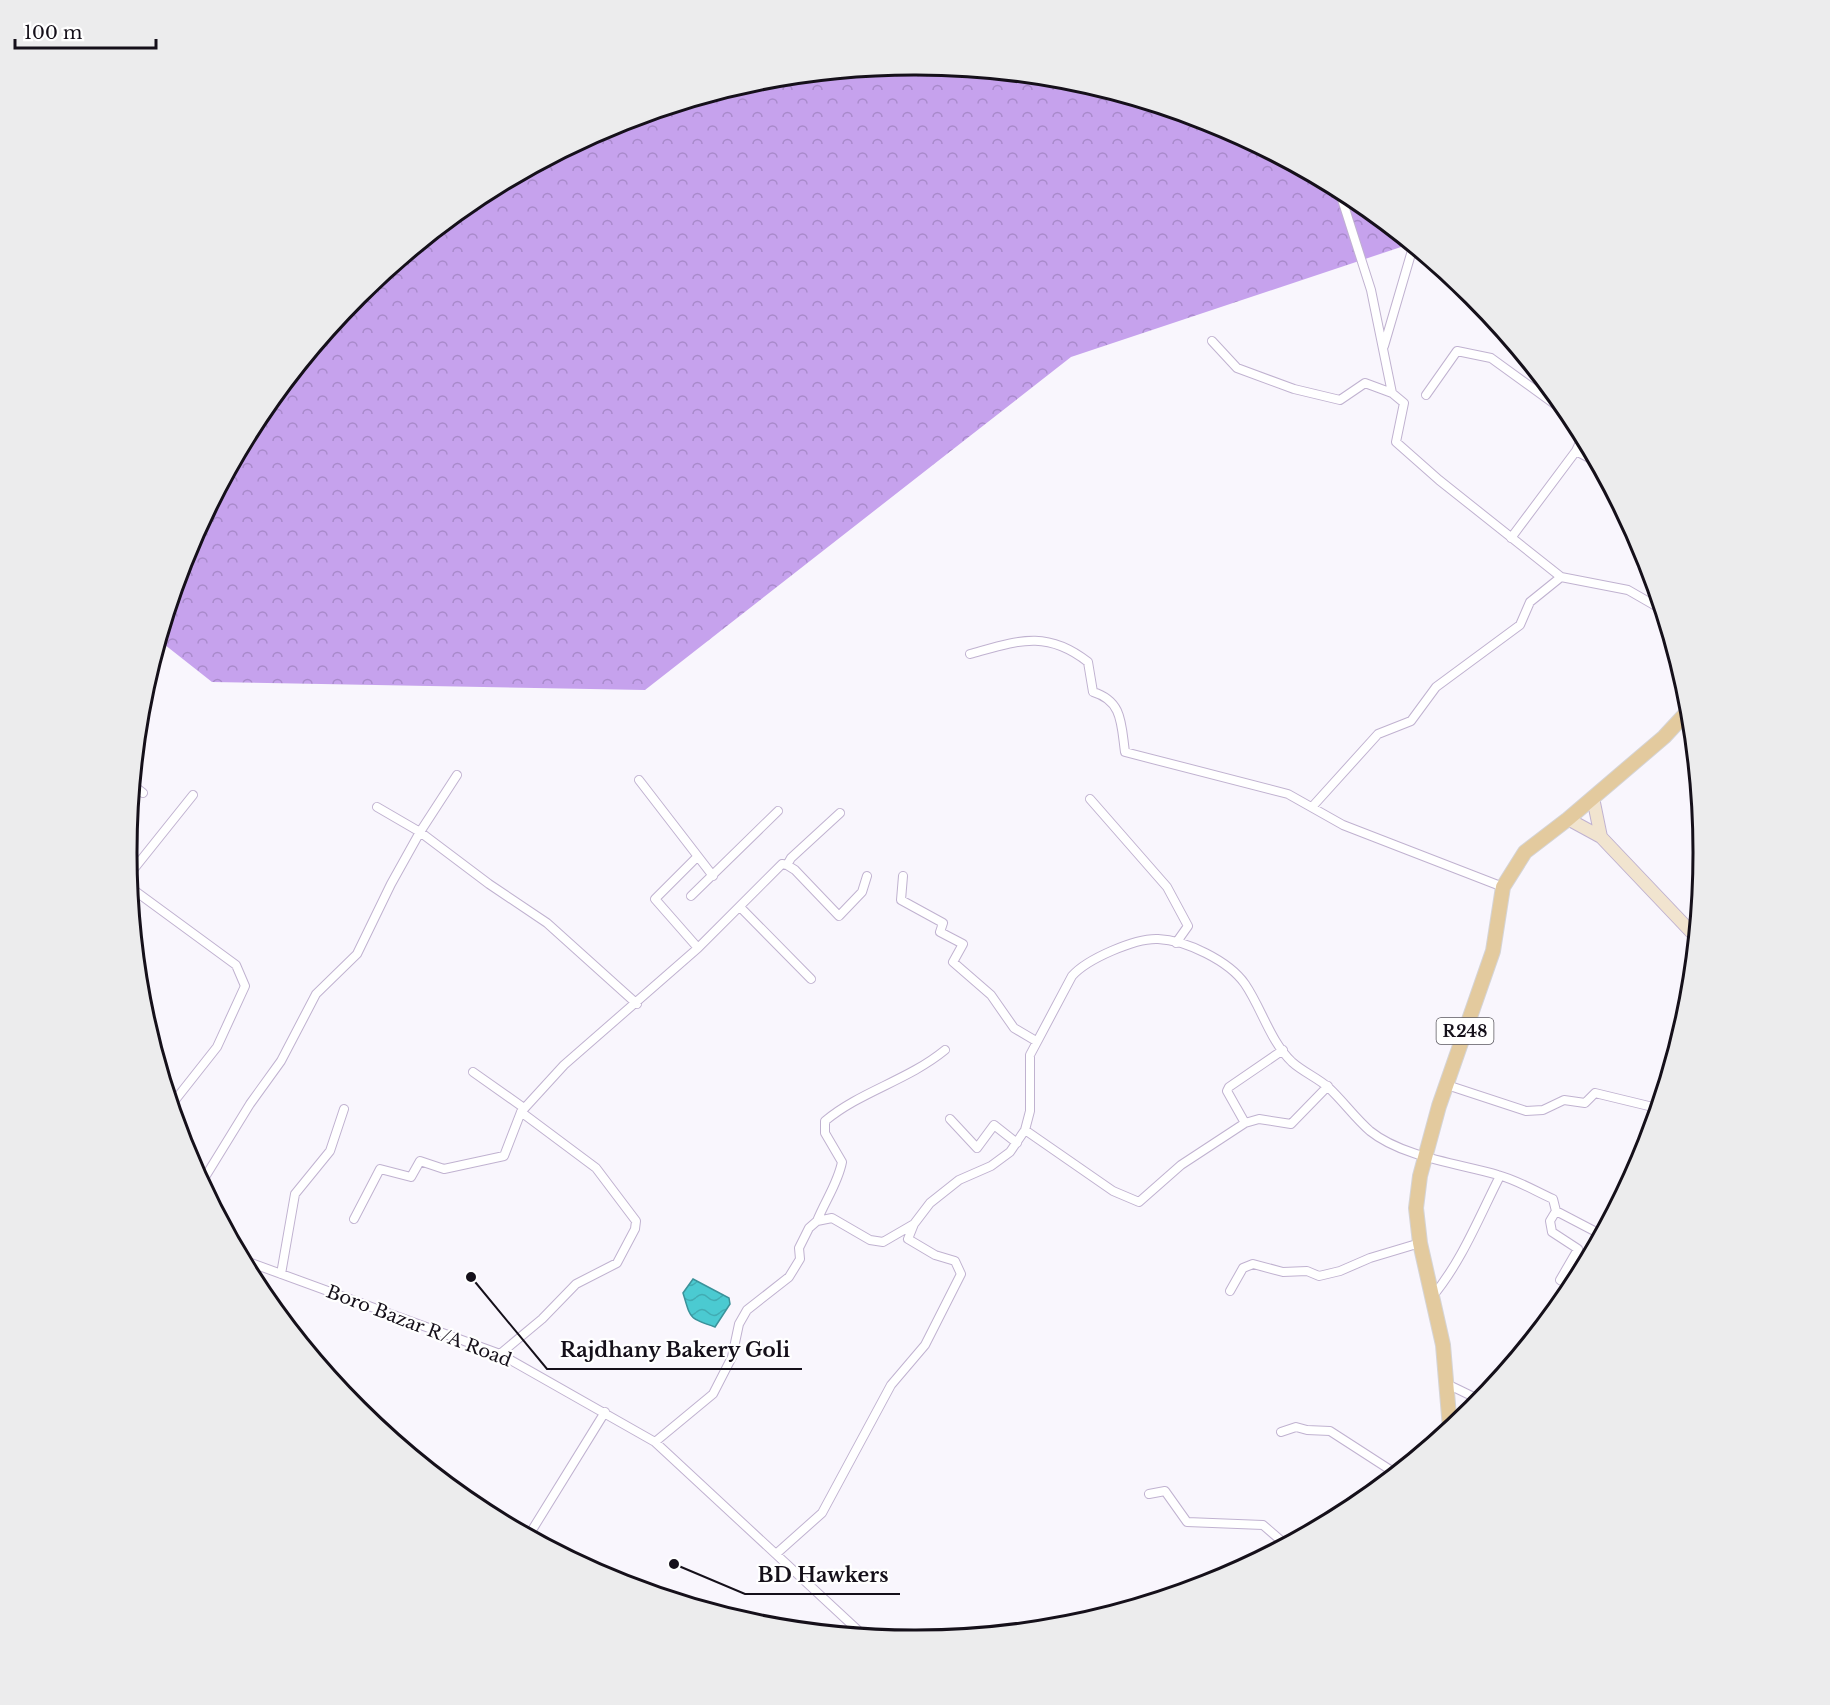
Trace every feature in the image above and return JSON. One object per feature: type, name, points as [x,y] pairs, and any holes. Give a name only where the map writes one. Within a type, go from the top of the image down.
[{"type":"main road","name":"R248","points":[[1449,1417],[1443,1346],[1420,1243],[1416,1208],[1426,1155],[1447,1085],[1493,951],[1503,887],[1525,852],[1593,798],[1664,737],[1681,719]]},
{"type":"main road","points":[[1593,798],[1601,837]]},
{"type":"main road","points":[[1568,819],[1601,837],[1688,929]]},
{"type":"street","points":[[1343,204],[1371,290],[1392,393]]},
{"type":"street","points":[[1383,349],[1411,254]]},
{"type":"street","points":[[1212,341],[1237,368],[1294,388],[1340,400],[1365,383],[1392,393],[1404,403],[1396,441],[1439,480],[1561,577],[1628,590],[1651,603]]},
{"type":"street","points":[[1426,395],[1457,351],[1491,358],[1544,396]]},
{"type":"street","points":[[1511,538],[1578,447]]},
{"type":"street","points":[[1576,451],[1582,454]]},
{"type":"street","points":[[1312,807],[1378,734],[1412,721],[1436,687],[1520,625],[1530,602],[1561,577]]},
{"type":"street","points":[[970,654],[1024,639],[1069,647],[1088,662],[1093,692],[1108,697],[1120,716],[1125,752],[1288,794],[1343,825],[1503,887]]},
{"type":"street","points":[[207,1173],[249,1104],[281,1061],[316,994],[357,954],[391,884],[420,832],[457,775]]},
{"type":"street","points":[[639,780],[696,858],[713,876]]},
{"type":"street","points":[[137,864],[193,795]]},
{"type":"street","points":[[1090,799],[1167,887],[1188,926],[1176,943]]},
{"type":"street","points":[[377,807],[420,832],[489,884],[547,923],[638,1004]]},
{"type":"street","points":[[692,896],[778,811]]},
{"type":"street","points":[[787,865],[791,858],[840,813]]},
{"type":"street","points":[[696,858],[655,899],[698,948]]},
{"type":"street","points":[[354,1219],[380,1169],[411,1177],[420,1161],[444,1169],[504,1156],[522,1110],[564,1065],[638,1004],[741,908],[782,864],[795,870],[839,916],[862,892],[867,876]]},
{"type":"street","points":[[903,876],[901,900],[944,923],[940,932],[963,944],[954,962],[992,995],[1014,1028],[1036,1041]]},
{"type":"street","points":[[139,894],[236,965],[245,986],[217,1047],[177,1097]]},
{"type":"street","points":[[741,908],[811,979]]},
{"type":"street","points":[[776,1554],[822,1514],[837,1490],[891,1385],[925,1344],[961,1274],[955,1261],[935,1255],[908,1239],[914,1224],[937,1197],[959,1180],[991,1166],[1010,1152],[1017,1143],[1025,1130],[1030,1111],[1030,1055],[1080,967],[1140,941],[1158,939],[1214,956],[1244,983],[1292,1062],[1328,1086],[1371,1131],[1395,1145],[1500,1176],[1553,1199],[1556,1211],[1550,1221],[1552,1232],[1578,1249],[1560,1280],[1563,1281]]},
{"type":"street","points":[[655,1442],[713,1394],[732,1357],[739,1324],[747,1310],[789,1277],[800,1259],[799,1248],[809,1228],[817,1221],[827,1196],[839,1178],[842,1162],[825,1133],[825,1121],[840,1108],[923,1068],[945,1050]]},
{"type":"street","points":[[1245,1123],[1227,1091],[1229,1087],[1283,1050]]},
{"type":"street","points":[[473,1072],[596,1168],[636,1221],[635,1229],[617,1263],[576,1284],[543,1319],[500,1354]]},
{"type":"street","points":[[1447,1085],[1526,1111],[1543,1110],[1564,1100],[1585,1103],[1595,1093],[1649,1106]]},
{"type":"street","points":[[1025,1130],[1113,1191],[1139,1202],[1181,1165],[1245,1123],[1259,1119],[1291,1124],[1328,1086]]},
{"type":"street","points":[[281,1274],[295,1194],[330,1152],[344,1109]]},
{"type":"street","points":[[950,1119],[977,1148],[994,1125],[1017,1143]]},
{"type":"street","points":[[1432,1297],[1448,1278],[1460,1258],[1500,1176]]},
{"type":"street","points":[[1556,1211],[1594,1231]]},
{"type":"street","points":[[817,1221],[832,1218],[870,1240],[883,1242],[914,1224]]},
{"type":"street","points":[[1230,1290],[1243,1268],[1253,1264],[1283,1272],[1307,1271],[1319,1276],[1420,1243]]},
{"type":"street","name":"Boro Bazar R/A Road","points":[[257,1265],[500,1354],[655,1442],[854,1627]]},
{"type":"street","points":[[1447,1384],[1471,1396]]},
{"type":"street","points":[[532,1529],[605,1412]]},
{"type":"street","points":[[1281,1432],[1296,1426],[1308,1430],[1330,1431],[1388,1469]]},
{"type":"street","points":[[1149,1494],[1165,1491],[1188,1522],[1263,1525],[1280,1539]]},
{"type":"green space","points":[[915,75],[966,77],[1067,90],[1116,101],[1165,116],[1259,155],[1347,206],[1402,247],[1071,357],[645,690],[212,682],[166,646],[197,555],[218,509],[242,464],[298,379],[330,340],[402,268],[483,206],[571,155],[665,116],[714,101],[763,90],[864,77]]},
{"type":"water","points":[[693,1279],[729,1298],[730,1304],[715,1327],[700,1322],[690,1313],[683,1293]]},
{"type":"place","name":"Rajdhany Bakery Goli","points":[[471,1277]]},
{"type":"place","name":"BD Hawkers","points":[[674,1564]]}]
